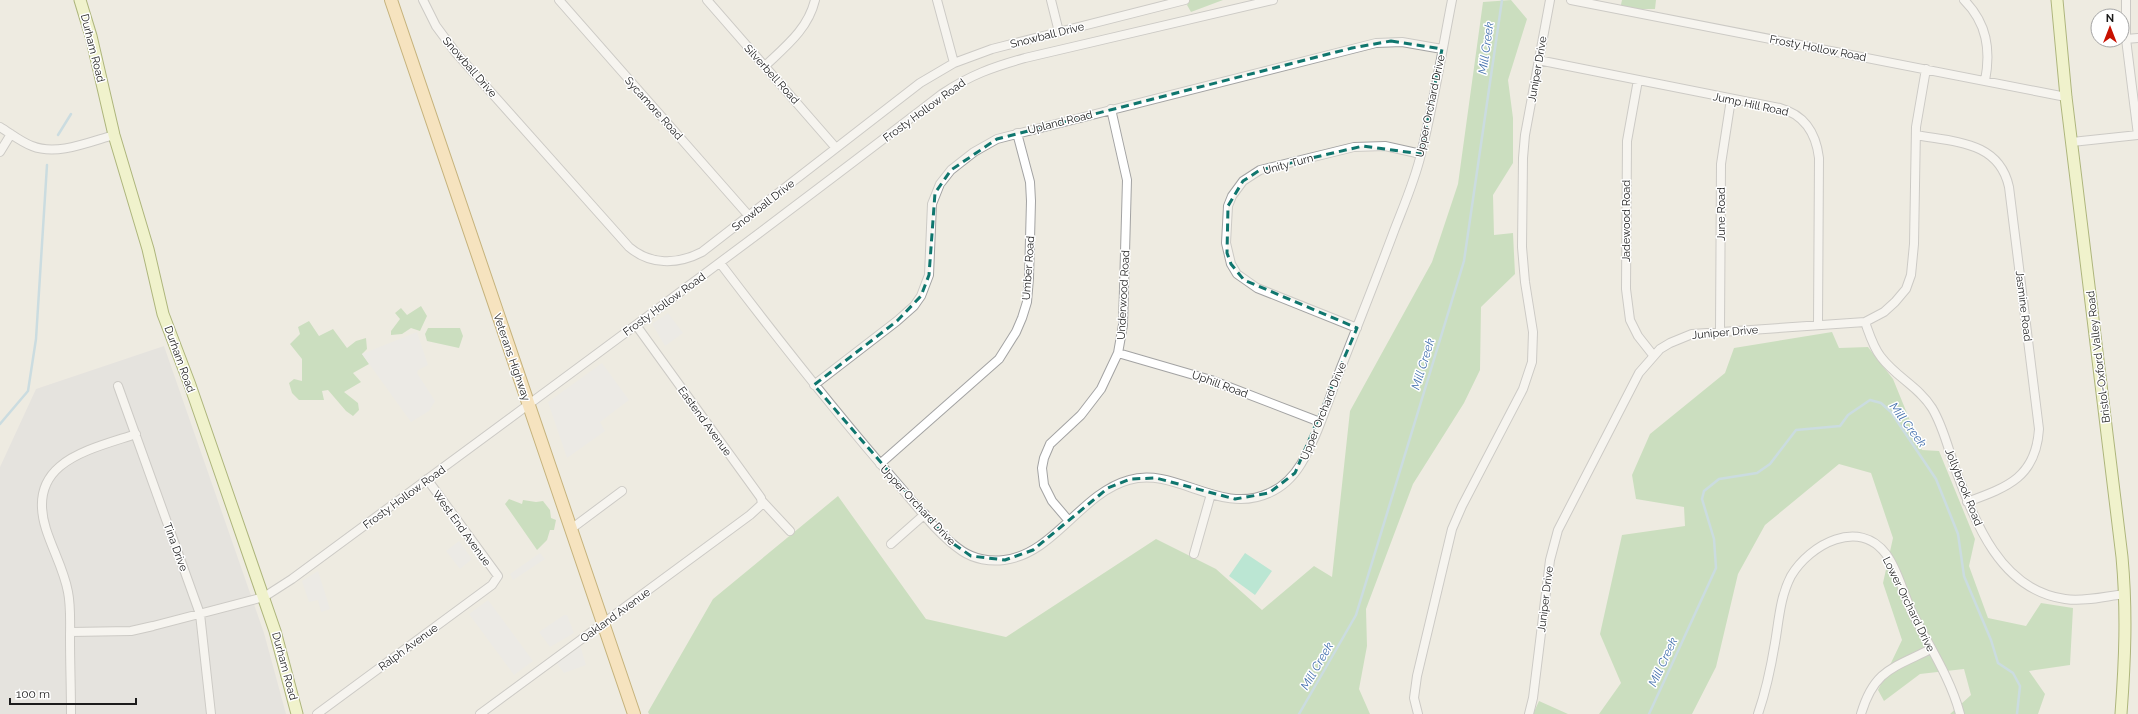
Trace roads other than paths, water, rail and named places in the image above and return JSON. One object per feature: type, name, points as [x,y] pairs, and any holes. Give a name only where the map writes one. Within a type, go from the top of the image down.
[{"type":"main road","name":"Durham Road","points":[[80,0],[91,36],[114,135],[148,248],[163,314],[193,393],[264,597],[279,644],[297,714]]},
{"type":"main road","name":"Veterans Highway","points":[[390,0],[634,714]]},
{"type":"main road","name":"Bristol-Oxford Valley Road","points":[[2057,0],[2066,97],[2125,594],[2125,666],[2121,714]]},
{"type":"street","name":"Snowball Drive","points":[[423,0],[436,26],[456,53],[635,252],[663,262],[684,260],[702,252],[920,84],[954,63],[992,49],[1060,32],[1167,2],[1185,0]]},
{"type":"street","name":"Sycamore Road","points":[[559,0],[749,216]]},
{"type":"street","name":"Silverbell Road","points":[[706,0],[836,148]]},
{"type":"street","points":[[765,66],[801,31],[807,21],[814,0]]},
{"type":"street","points":[[937,0],[954,63]]},
{"type":"street","points":[[1051,0],[1060,32]]},
{"type":"street","name":"Frosty Hollow Road","points":[[70,632],[130,631],[264,597],[292,579],[720,264],[942,94],[974,75],[991,68],[1025,58],[1273,0]]},
{"type":"street","name":"Upper Orchard Drive","points":[[720,264],[814,385],[880,464],[948,540],[962,552],[982,560],[996,561],[1015,558],[1033,550],[1108,488],[1130,479],[1156,478],[1235,500],[1249,499],[1269,493],[1281,487],[1296,473],[1304,460],[1357,328],[1421,154],[1452,0]]},
{"type":"street","name":"Juniper Drive","points":[[1418,714],[1414,698],[1417,676],[1452,529],[1462,506],[1523,388],[1532,362],[1533,332],[1525,282],[1523,254],[1523,158],[1525,136],[1550,0]]},
{"type":"street","name":"Frosty Hollow Road","points":[[1570,0],[2066,97]]},
{"type":"street","points":[[1964,0],[1971,8],[1984,32],[1988,56],[1985,81]]},
{"type":"street","name":"Upland Road","points":[[814,385],[897,322],[908,312],[921,296],[928,275],[932,204],[935,193],[951,170],[997,139],[1376,43],[1402,42],[1442,49]]},
{"type":"street","points":[[2072,142],[2138,135],[2127,48]]},
{"type":"street","name":"Jump Hill Road","points":[[1538,60],[1788,110],[1801,118],[1814,136],[1819,158],[1818,325]]},
{"type":"street","name":"Juniper Drive","points":[[1529,714],[1534,690],[1550,560],[1558,530],[1636,379],[1653,355],[1670,342],[1682,337],[1703,332],[1864,322],[1884,312],[1906,289],[1912,275],[1916,135],[1926,69]]},
{"type":"street","name":"Jadewood Road","points":[[1638,80],[1627,140],[1626,289],[1630,320],[1638,336],[1653,355]]},
{"type":"street","name":"June Road","points":[[1720,331],[1721,164],[1731,99]]},
{"type":"street","name":"Underwood Road","points":[[1069,520],[1052,501],[1044,485],[1042,468],[1044,458],[1050,444],[1093,400],[1108,376],[1118,353],[1123,325],[1127,180],[1111,109]]},
{"type":"street","points":[[0,127],[32,146],[43,149],[67,148],[114,135]]},
{"type":"street","name":"Umber Road","points":[[880,464],[999,358],[1019,325],[1027,294],[1031,201],[1030,182],[1017,133]]},
{"type":"street","points":[[0,152],[11,134]]},
{"type":"street","name":"Jasmine Road","points":[[1916,135],[1972,146],[1988,153],[2001,166],[2009,188],[2039,428],[2038,442],[2028,467],[2012,483],[2001,490],[1967,502]]},
{"type":"street","name":"Unity Turn","points":[[1357,328],[1258,288],[1244,280],[1231,264],[1227,253],[1226,243],[1228,206],[1238,187],[1260,170],[1363,146],[1385,146],[1421,154]]},
{"type":"street","name":"Jollybrook Road","points":[[1864,322],[1881,357],[1894,371],[1917,389],[1932,409],[1967,502],[1984,534],[2010,572],[2032,588],[2049,595],[2066,599],[2081,599],[2125,594]]},
{"type":"street","name":"Eastend Avenue","points":[[636,325],[762,501],[790,531]]},
{"type":"street","name":"Uphill Road","points":[[1118,353],[1211,380],[1320,422]]},
{"type":"street","name":"Tina Drive","points":[[118,386],[200,614],[211,714]]},
{"type":"street","points":[[71,714],[70,601],[67,587],[42,515],[42,502],[46,486],[51,476],[65,461],[78,454],[136,434]]},
{"type":"street","name":"West End Avenue","points":[[427,479],[498,576]]},
{"type":"street","points":[[571,529],[622,491]]},
{"type":"street","points":[[1194,554],[1211,494]]},
{"type":"street","name":"Oakland Avenue","points":[[480,714],[750,515],[761,505],[762,501]]},
{"type":"street","points":[[891,544],[925,514]]},
{"type":"street","name":"Lower Orchard Drive","points":[[1758,714],[1769,678],[1781,599],[1787,584],[1806,558],[1824,543],[1844,536],[1862,538],[1872,542],[1886,553],[1891,561],[1911,610],[1950,686],[1960,714]]},
{"type":"street","name":"Ralph Avenue","points":[[317,714],[492,585],[498,576]]},
{"type":"street","points":[[1861,714],[1865,699],[1875,681],[1894,668],[1931,649]]},
{"type":"waterway","name":"Mill Creek","points":[[1299,714],[1356,615],[1464,261],[1502,0]]},
{"type":"waterway","points":[[58,135],[71,114]]},
{"type":"waterway","points":[[0,424],[28,391],[36,339],[47,165]]},
{"type":"waterway","name":"Mill Creek","points":[[1649,714],[1716,568],[1714,539],[1702,499],[1704,491],[1719,479],[1757,473],[1770,464],[1796,430],[1840,426],[1848,415],[1870,400],[1881,403],[1891,412],[1936,479],[1958,534],[1964,576],[1991,640],[1998,663],[2013,673],[2020,686],[2017,714]]}]
